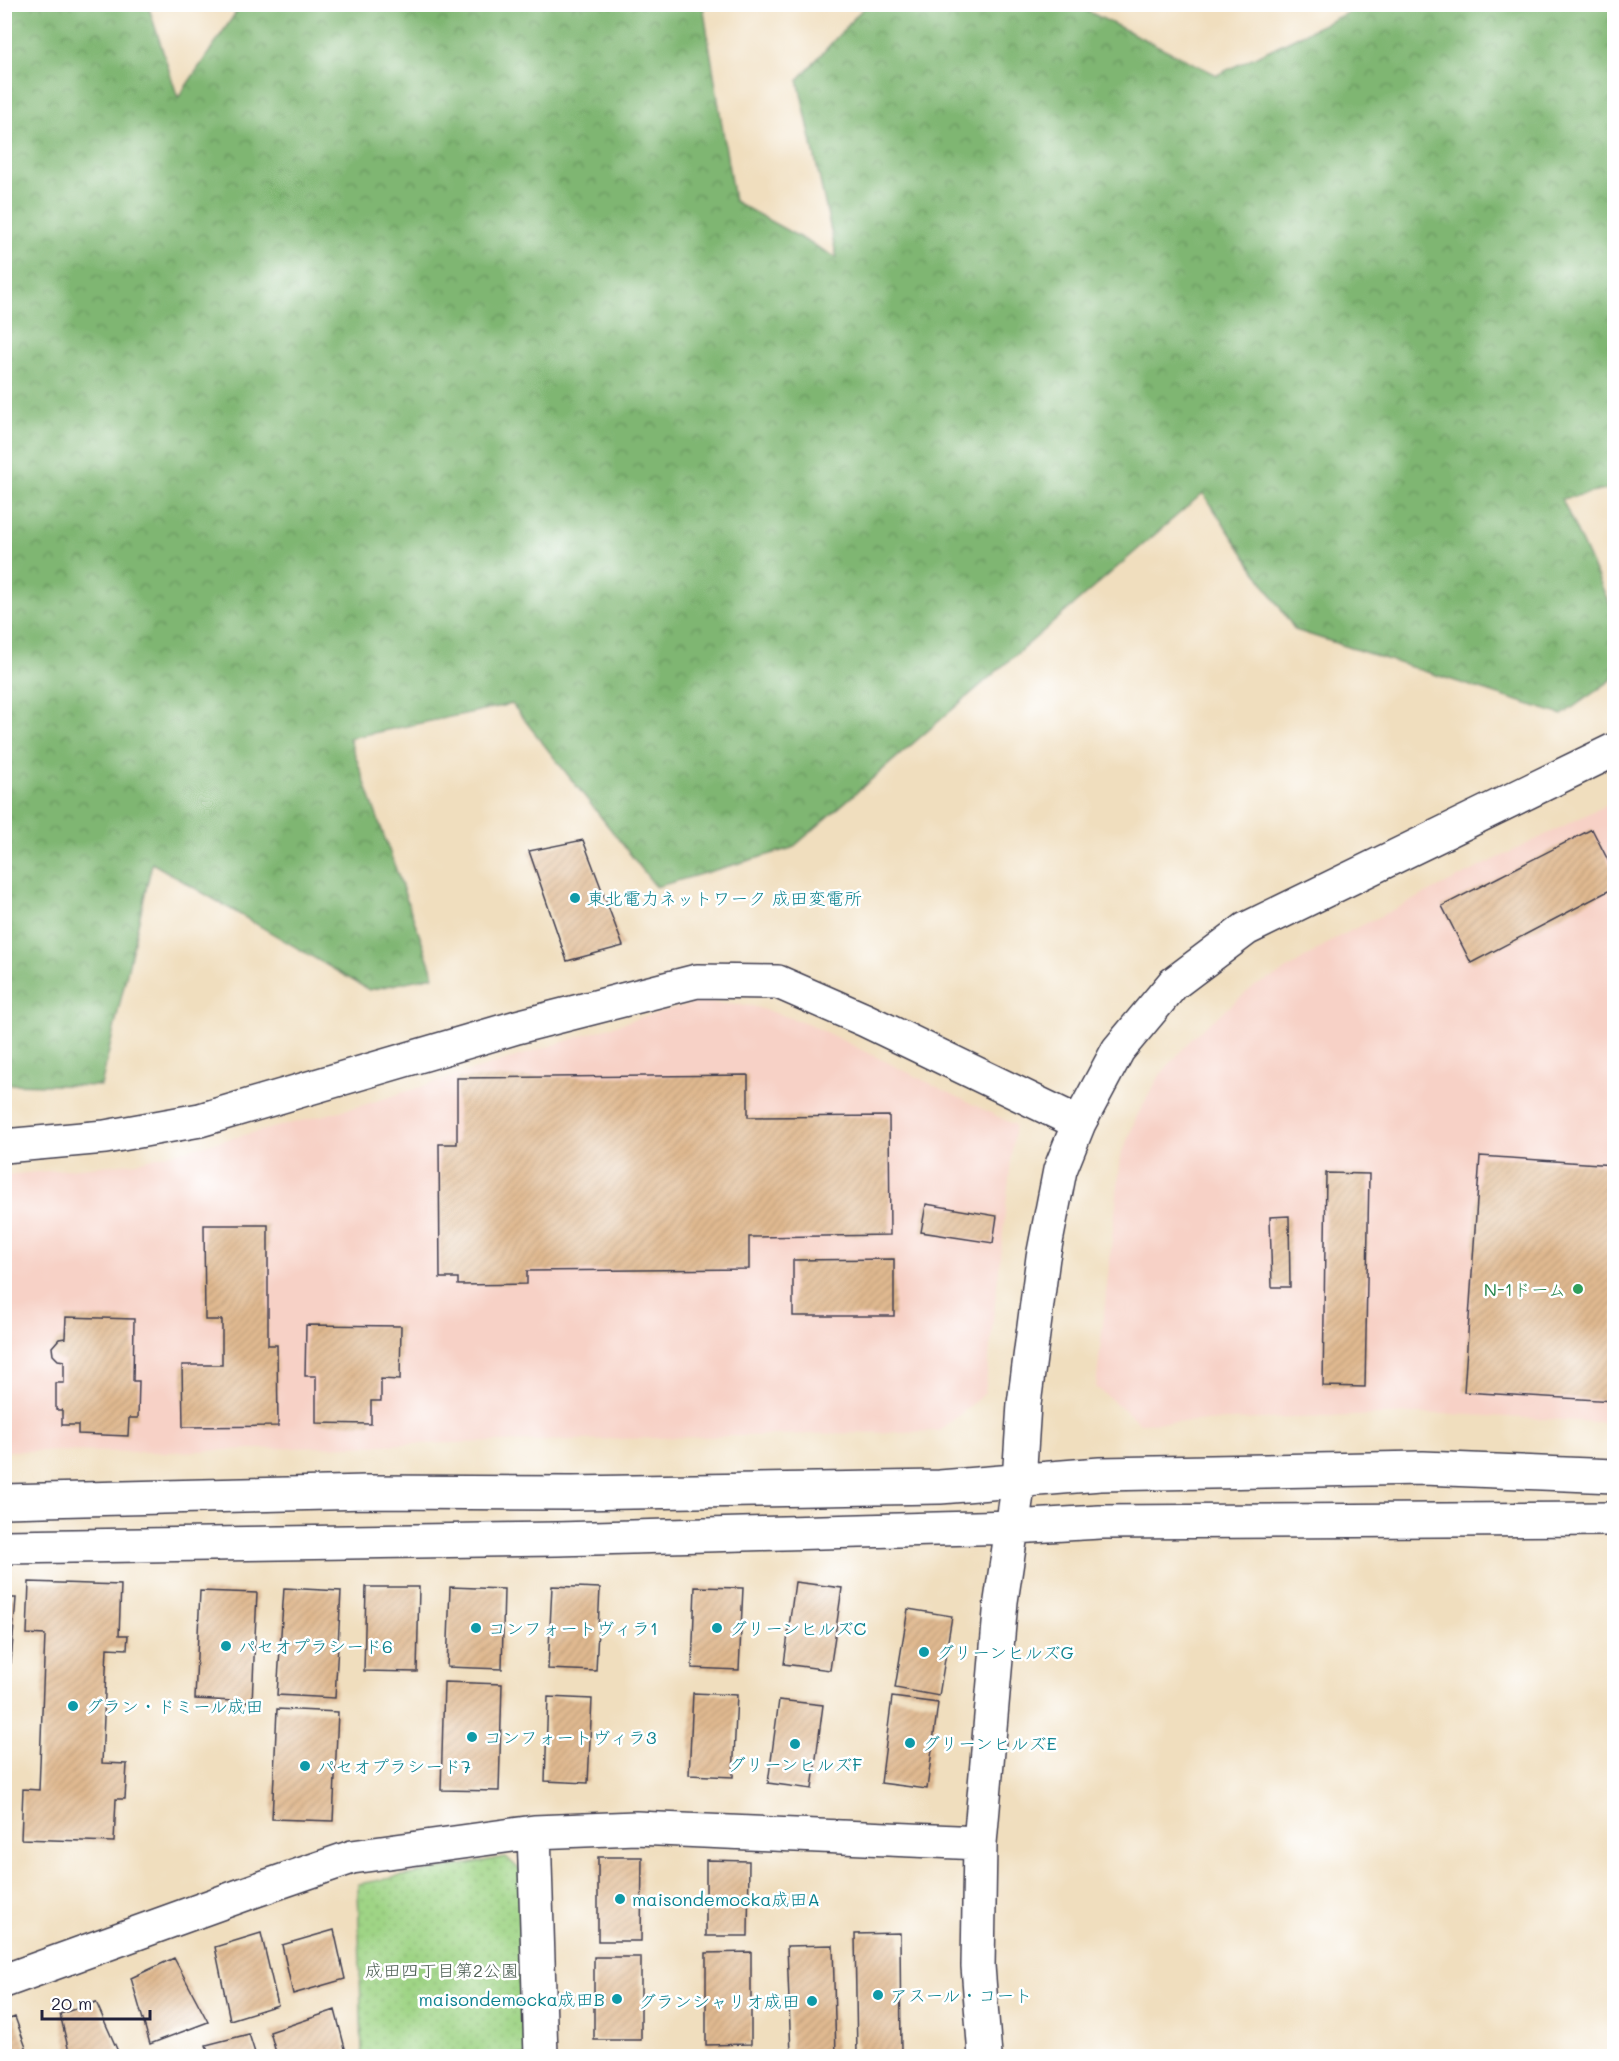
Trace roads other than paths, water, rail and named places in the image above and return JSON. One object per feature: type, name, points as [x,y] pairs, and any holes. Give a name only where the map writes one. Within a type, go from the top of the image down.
[{"type":"street","points":[[985,2056],[978,1966],[980,1842],[1001,1601],[1019,1480],[1024,1404],[1043,1257],[1060,1170],[1079,1123],[1118,1050],[1173,984],[1246,929],[1614,750]]},
{"type":"street","points":[[4,1146],[105,1137],[200,1120],[518,1027],[698,981],[778,982],[865,1020],[1079,1123]]},
{"type":"street","points":[[4,1501],[367,1492],[572,1493],[940,1487],[1100,1474],[1423,1468],[1614,1476]]},
{"type":"street","points":[[4,1547],[557,1539],[1013,1527],[1100,1522],[1614,1519]]},
{"type":"street","points":[[4,1981],[352,1857],[534,1832],[636,1828],[980,1842]]},
{"type":"street","points":[[534,1832],[541,2056]]},
{"type":"place","name":"東北電力ネットワーク 成田変電所","points":[[575,898]]},
{"type":"place","name":"N-1ドーム","points":[[1578,1289]]},
{"type":"place","name":"コンフォートヴィラ1","points":[[476,1628]]},
{"type":"place","name":"グリーンヒルズC","points":[[717,1628]]},
{"type":"place","name":"パセオプラシード6","points":[[226,1646]]},
{"type":"place","name":"グリーンヒルズG","points":[[924,1652]]},
{"type":"place","name":"グラン・ドミール成田","points":[[73,1706]]},
{"type":"place","name":"コンフォートヴィラ3","points":[[472,1737]]},
{"type":"place","name":"グリーンヒルズE","points":[[910,1743]]},
{"type":"place","name":"グリーンヒルズF","points":[[795,1744]]},
{"type":"place","name":"パセオプラシード7","points":[[305,1766]]},
{"type":"place","name":"maisondemocka成田A","points":[[620,1899]]},
{"type":"place","name":"アスール・コート","points":[[878,1995]]},
{"type":"place","name":"maisondemocka成田B","points":[[617,1999]]},
{"type":"place","name":"グランシャリオ成田","points":[[812,2001]]},
{"type":"park label","name":"成田四丁目第2公園","points":[[442,1970]]}]
